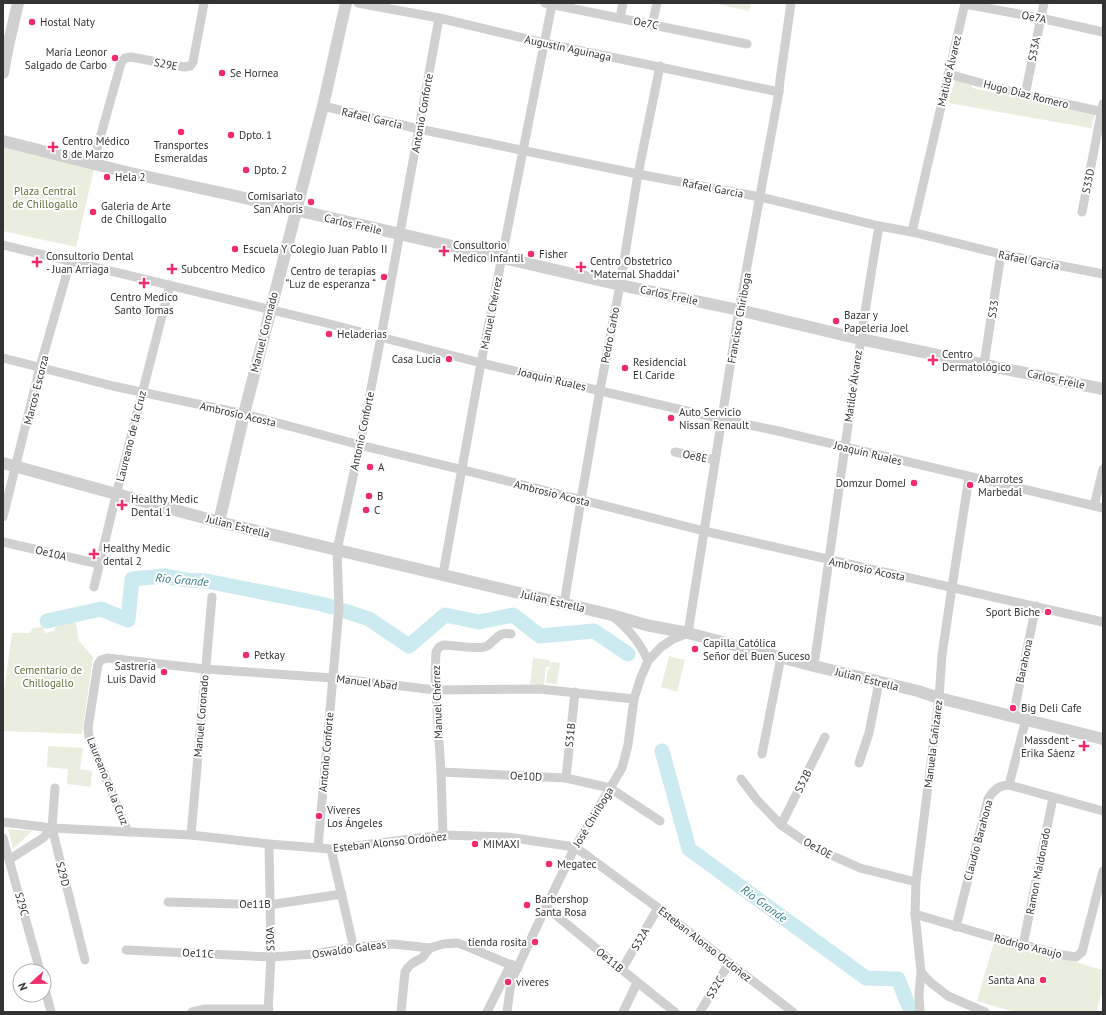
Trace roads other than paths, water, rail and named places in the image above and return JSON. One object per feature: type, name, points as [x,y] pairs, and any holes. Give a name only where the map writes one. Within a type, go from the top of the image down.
[{"type":"street","points":[[3,73],[5,42],[18,3]]},
{"type":"street","name":"S29E","points":[[93,164],[121,63],[125,58],[131,57],[184,67],[190,66],[193,62],[204,3]]},
{"type":"street","name":"Manuel Coronado","points":[[219,522],[270,310],[323,106],[346,3]]},
{"type":"street","name":"Augustín Aguinaga","points":[[358,3],[439,18],[544,43],[779,92]]},
{"type":"street","points":[[620,18],[623,3]]},
{"type":"street","points":[[652,25],[657,3]]},
{"type":"street","name":"Francisco Chiriboga","points":[[688,633],[739,310],[779,92],[791,3]]},
{"type":"street","name":"S33A","points":[[1025,95],[1044,3]]},
{"type":"street","name":"Oe7C","points":[[554,4],[591,8],[620,18],[747,44]]},
{"type":"street","name":"Manuel Chérrez","points":[[443,574],[481,363],[544,43],[554,4]]},
{"type":"street","name":"Oe7A","points":[[965,4],[1103,32]]},
{"type":"street","name":"Matilde Álvarez","points":[[912,232],[965,4]]},
{"type":"street","name":"Antonio Conforte","points":[[318,847],[339,608],[336,550],[360,445],[381,337],[439,18]]},
{"type":"street","name":"Pedro Carbo","points":[[564,604],[638,174],[660,66]]},
{"type":"street","name":"Hugo Díaz Romero","points":[[948,74],[1025,95],[1102,109]]},
{"type":"street","name":"Rafael Garcia","points":[[323,106],[419,129],[638,174],[760,197],[1001,254],[1103,274]]},
{"type":"street","name":"S33D","points":[[1082,212],[1102,109]]},
{"type":"street","name":"Carlos Freile","points":[[3,141],[93,164],[620,285],[739,310],[860,339],[1103,389]]},
{"type":"street","name":"Matilde Álvarez","points":[[814,666],[844,447],[878,226]]},
{"type":"street","name":"Joaquin Ruales","points":[[3,245],[381,337],[481,363],[1098,507]]},
{"type":"street","name":"S33","points":[[984,364],[1001,254]]},
{"type":"street","name":"Marcos Escorza","points":[[3,517],[40,367],[70,262]]},
{"type":"street","name":"Laureano de la Cruz","points":[[94,587],[98,564],[170,285]]},
{"type":"street","name":"Ambrosio Acosta","points":[[3,358],[113,386],[244,414],[360,445],[462,469],[704,531],[1103,622]]},
{"type":"street","name":"Oe8E","points":[[675,452],[715,460]]},
{"type":"street","name":"Julian Estrella","points":[[3,463],[16,468],[219,522],[443,574],[564,604],[612,614],[646,625],[688,633],[1103,739]]},
{"type":"street","points":[[1098,507],[1103,469]]},
{"type":"street","name":"Manuela Cañizarez","points":[[920,1012],[919,994],[921,972],[915,914],[916,882],[942,655],[969,477]]},
{"type":"street","name":"Oe10A","points":[[3,542],[98,564]]},
{"type":"street","name":"Manuel Coronado","points":[[191,835],[212,597]]},
{"type":"street","name":"Barahona","points":[[1013,716],[1036,606]]},
{"type":"street","points":[[612,614],[636,638],[648,661]]},
{"type":"street","name":"Manuel Chérrez","points":[[443,835],[435,677],[436,652],[439,647],[443,645],[478,648],[487,646],[498,636],[507,633],[510,634]]},
{"type":"street","name":"José Chiriboga","points":[[514,966],[546,907],[575,847],[622,768],[628,745],[634,699],[640,677],[648,661],[661,647],[673,639],[688,633]]},
{"type":"street","points":[[762,754],[781,657]]},
{"type":"street","name":"Manuel Abad","points":[[101,660],[107,658],[205,669],[333,678],[436,690],[539,689],[634,699]]},
{"type":"street","name":"Laureano de la Cruz","points":[[101,660],[98,664],[88,728],[89,737],[128,832]]},
{"type":"street","points":[[859,763],[869,733],[880,682]]},
{"type":"street","name":"S31B","points":[[566,778],[575,692]]},
{"type":"street","points":[[1026,719],[1009,785],[1103,811]]},
{"type":"street","name":"S32B","points":[[781,824],[825,737]]},
{"type":"street","name":"Oe10D","points":[[441,772],[566,778],[610,788]]},
{"type":"street","name":"Oe10E","points":[[741,779],[757,800],[781,824],[813,847],[860,868],[916,882]]},
{"type":"street","name":"Claudio Barahona","points":[[956,927],[988,799],[991,793],[998,788],[1004,785],[1009,785]]},
{"type":"street","name":"S29D","points":[[54,788],[52,828],[85,960]]},
{"type":"street","points":[[610,788],[660,821]]},
{"type":"street","name":"Ramon Maldonado","points":[[1023,945],[1053,798]]},
{"type":"street","name":"Esteban Alonso Ordoñez","points":[[3,822],[52,828],[191,835],[268,844],[331,849],[443,835],[507,837],[575,847],[658,908],[793,1012]]},
{"type":"street","points":[[10,859],[43,838],[52,828]]},
{"type":"street","name":"S29C","points":[[3,838],[38,963]]},
{"type":"street","name":"S30A","points":[[268,844],[271,957],[268,1011]]},
{"type":"street","points":[[331,849],[352,940]]},
{"type":"street","name":"Rodrigo Araujo","points":[[915,914],[956,927],[1073,957],[1080,954],[1103,871]]},
{"type":"street","name":"Oe11B","points":[[168,902],[269,905],[342,894]]},
{"type":"street","name":"Oe11B","points":[[546,907],[637,983],[675,1012]]},
{"type":"street","name":"S32A","points":[[622,969],[658,908]]},
{"type":"street","name":"Oswaldo Galeas","points":[[271,957],[314,954],[353,947],[393,944],[430,948],[443,944],[457,943],[514,966]]},
{"type":"street","points":[[401,1012],[405,972],[407,967],[423,957],[430,948]]},
{"type":"street","name":"Oe11C","points":[[126,950],[271,957]]},
{"type":"street","name":"S32C","points":[[700,1012],[729,963]]},
{"type":"street","points":[[487,1012],[514,966]]},
{"type":"street","points":[[507,1012],[514,966]]},
{"type":"street","points":[[921,972],[930,982],[948,996],[985,1012]]},
{"type":"street","points":[[623,1012],[637,983]]},
{"type":"street","points":[[192,1012],[206,1009],[268,1011]]},
{"type":"waterway","name":"Rio Grande","points":[[47,621],[101,609],[128,620],[132,579],[163,576],[187,580],[206,581],[332,607]]},
{"type":"waterway","name":"Rio Grande","points":[[345,611],[369,619],[409,646],[445,615],[479,622],[513,615],[540,636],[594,631],[628,654]]},
{"type":"waterway","name":"Rio Grande","points":[[662,751],[689,849],[866,978],[898,979],[911,1012]]},
{"type":"place","name":"Hostal Naty","points":[[32,22]]},
{"type":"place","name":"María Leonor Salgado de Carbo","points":[[115,58]]},
{"type":"place","name":"Se Hornea","points":[[222,73]]},
{"type":"place","name":"Transportes Esmeraldas","points":[[181,132]]},
{"type":"place","name":"Dpto. 1","points":[[231,135]]},
{"type":"place","name":"Centro Médico 8 de Marzo","points":[[53,147]]},
{"type":"place","name":"Dpto. 2","points":[[246,170]]},
{"type":"place","name":"Hela 2","points":[[107,177]]},
{"type":"place","name":"Comisariato San Ahoris","points":[[311,202]]},
{"type":"place","name":"Galeria de Arte de Chillogallo","points":[[93,212]]},
{"type":"place","name":"Escuela Y Colegio Juan Pablo II","points":[[235,249]]},
{"type":"place","name":"Consultorio Medico Infantil","points":[[444,251]]},
{"type":"place","name":"Fisher","points":[[531,254]]},
{"type":"place","name":"Consultorio Dental - Juan Arriaga","points":[[37,262]]},
{"type":"place","name":"Centro Obstetrico \"Maternal Shaddai\"","points":[[581,267]]},
{"type":"place","name":"Subcentro Medico","points":[[172,269]]},
{"type":"place","name":"Centro de terapias “Luz de esperanza “","points":[[384,277]]},
{"type":"place","name":"Centro Medico Santo Tomas","points":[[144,283]]},
{"type":"place","name":"Bazar y Papeleria Joel","points":[[836,321]]},
{"type":"place","name":"Heladerias","points":[[329,334]]},
{"type":"place","name":"Casa Lucia","points":[[449,359]]},
{"type":"place","name":"Centro Dermatológico","points":[[933,360]]},
{"type":"place","name":"Residencial El Caride","points":[[625,368]]},
{"type":"place","name":"Auto Servicio Nissan Renault","points":[[671,418]]},
{"type":"place","name":"A","points":[[370,467]]},
{"type":"place","name":"Domzur DomeJ","points":[[914,483]]},
{"type":"place","name":"Abarrotes Marbedal","points":[[970,485]]},
{"type":"place","name":"B","points":[[369,496]]},
{"type":"place","name":"Healthy Medic Dental 1","points":[[122,505]]},
{"type":"place","name":"C","points":[[366,510]]},
{"type":"place","name":"Healthy Medic dental 2","points":[[94,554]]},
{"type":"place","name":"Sport Biche","points":[[1048,612]]},
{"type":"place","name":"Capilla Católica Señor del Buen Suceso","points":[[695,649]]},
{"type":"place","name":"Petkay","points":[[246,655]]},
{"type":"place","name":"Sastrería Luis David","points":[[164,672]]},
{"type":"place","name":"Big Deli Cafe","points":[[1013,708]]},
{"type":"place","name":"Massdent - Erika Sáenz","points":[[1084,746]]},
{"type":"place","name":"Víveres Los Ángeles","points":[[319,816]]},
{"type":"place","name":"MIMAXI","points":[[475,844]]},
{"type":"place","name":"Megatec","points":[[549,864]]},
{"type":"place","name":"Barbershop Santa Rosa","points":[[527,905]]},
{"type":"place","name":"tienda rosita","points":[[535,942]]},
{"type":"place","name":"Santa Ana","points":[[1043,980]]},
{"type":"place","name":"viveres","points":[[508,982]]},
{"type":"park label","name":"Plaza Central de Chillogallo","points":[[45,197]]},
{"type":"park label","name":"Cementario de Chillogallo","points":[[48,676]]}]
